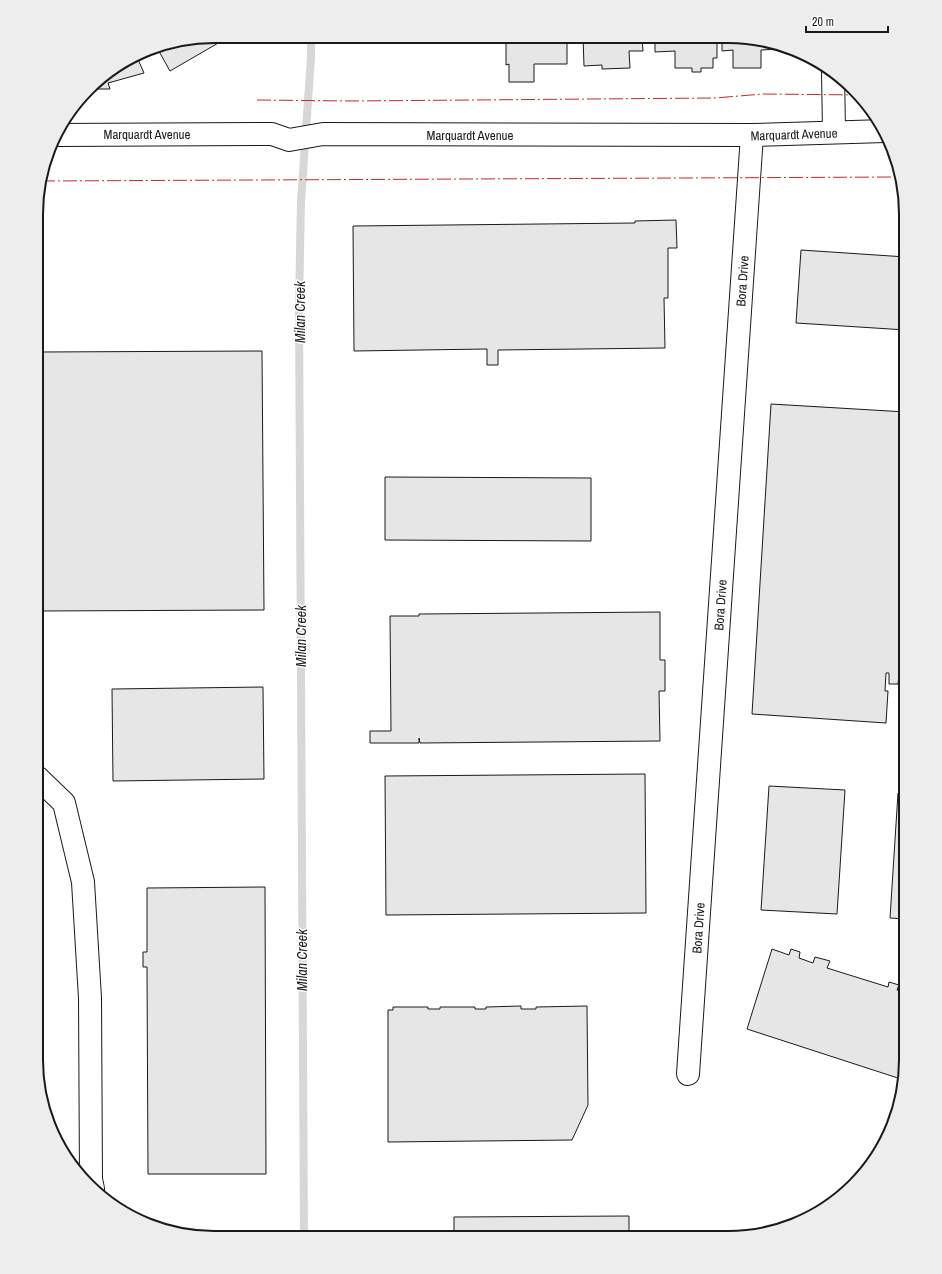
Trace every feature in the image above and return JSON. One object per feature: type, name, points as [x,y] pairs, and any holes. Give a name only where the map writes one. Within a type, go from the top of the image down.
[{"type":"street","points":[[833,79],[834,132]]},
{"type":"street","name":"Marquardt Avenue","points":[[63,135],[272,134],[289,140],[323,134],[752,135],[877,131]]},
{"type":"street","name":"Bora Drive","points":[[688,1074],[752,135]]},
{"type":"street","points":[[43,784],[64,803],[83,882],[90,998],[91,1179]]},
{"type":"building","points":[[218,43],[170,71],[159,52],[192,44]]},
{"type":"building","points":[[506,43],[567,43],[567,64],[534,64],[534,82],[509,82],[509,64],[506,65]]},
{"type":"building","points":[[583,43],[642,43],[643,51],[629,51],[630,68],[602,69],[602,65],[584,66]]},
{"type":"building","points":[[655,43],[717,43],[717,58],[713,58],[713,68],[701,68],[701,72],[692,72],[692,68],[675,68],[675,51],[655,52]]},
{"type":"building","points":[[722,43],[750,44],[773,49],[761,50],[761,68],[733,68],[733,50],[722,51]]},
{"type":"building","points":[[139,61],[144,73],[108,83],[110,89],[97,89],[110,78]]},
{"type":"building","points":[[676,220],[677,248],[668,248],[668,298],[664,298],[665,348],[498,350],[498,365],[487,365],[487,349],[354,351],[353,226],[635,223],[635,221]]},
{"type":"building","points":[[801,250],[899,257],[899,330],[796,323]]},
{"type":"building","points":[[262,351],[264,610],[43,611],[43,352]]},
{"type":"building","points":[[771,404],[899,412],[899,675],[898,684],[889,684],[889,673],[886,673],[885,691],[888,691],[886,723],[752,714]]},
{"type":"building","points":[[385,477],[591,478],[591,541],[385,540]]},
{"type":"building","points":[[660,612],[660,660],[665,660],[665,691],[659,691],[660,741],[420,743],[419,738],[419,743],[370,743],[370,731],[391,731],[390,616],[419,616],[419,614]]},
{"type":"building","points":[[263,687],[264,779],[113,781],[112,689]]},
{"type":"building","points":[[645,774],[646,913],[386,915],[385,776]]},
{"type":"building","points":[[769,786],[845,790],[837,914],[761,910]]},
{"type":"building","points":[[898,793],[899,919],[890,918]]},
{"type":"building","points":[[265,887],[266,1174],[148,1174],[147,967],[143,967],[143,952],[147,952],[147,888]]},
{"type":"building","points":[[772,949],[789,955],[791,949],[800,952],[799,958],[813,963],[815,957],[830,961],[827,968],[888,987],[889,982],[899,985],[897,990],[899,991],[898,1078],[747,1029]]},
{"type":"building","points":[[521,1006],[521,1009],[536,1009],[536,1007],[587,1006],[588,1105],[572,1140],[388,1142],[388,1010],[393,1010],[393,1007],[428,1007],[428,1009],[440,1009],[440,1007],[475,1007],[475,1009],[486,1009],[486,1007]]},
{"type":"building","points":[[629,1216],[629,1231],[454,1231],[454,1217]]},
{"type":"waterway","name":"Milan Creek","points":[[304,1231],[299,304],[301,201],[311,43]]},
{"type":"power","points":[[257,100],[352,101],[715,98],[763,94],[851,95]]},
{"type":"power","points":[[46,181],[895,177]]}]
